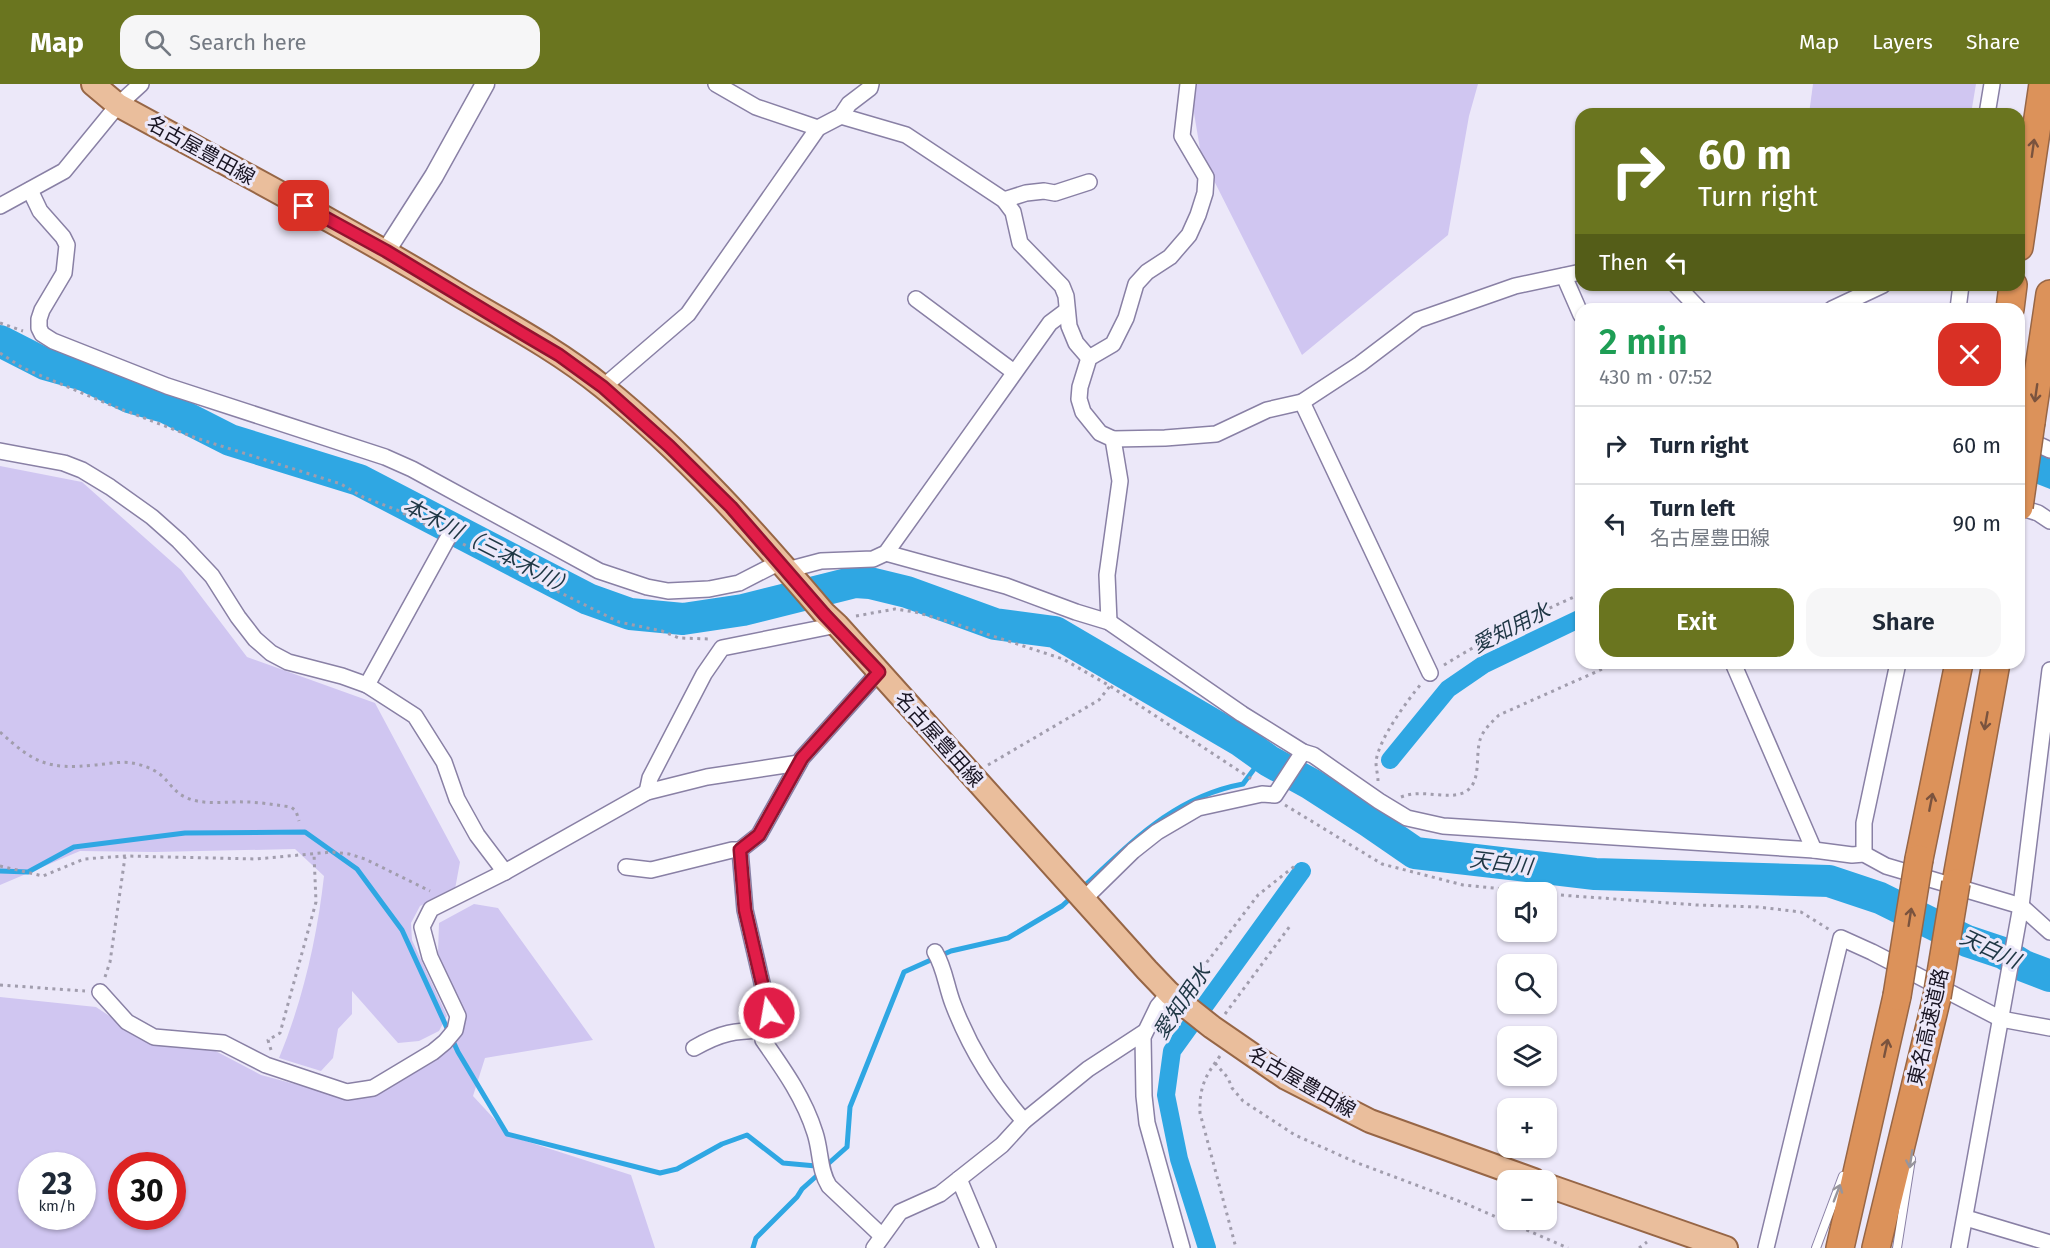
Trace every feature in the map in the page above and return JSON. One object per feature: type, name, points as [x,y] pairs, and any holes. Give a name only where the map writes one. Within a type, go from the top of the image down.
[{"type":"highway","points":[[2025,206],[2043,84]]},
{"type":"highway","points":[[2025,429],[2050,294]]},
{"type":"highway","name":"東名高速道路","points":[[1840,1248],[1897,996],[1919,859],[1958,669]]},
{"type":"highway","name":"東名高速道路","points":[[1876,1248],[1937,997],[1995,669]]},
{"type":"main road","name":"名古屋豊田線","points":[[93,84],[118,105],[386,251],[559,355],[603,387],[708,484],[1173,997],[1286,1078],[1370,1121],[1506,1170]]},
{"type":"main road","points":[[1557,1189],[1726,1248]]},
{"type":"street","points":[[0,206],[64,171],[118,105],[141,84]]},
{"type":"street","points":[[386,251],[434,176],[485,84]]},
{"type":"street","points":[[716,84],[756,107],[818,128]]},
{"type":"street","points":[[603,387],[688,314],[818,128],[841,116],[849,104],[870,88],[871,84]]},
{"type":"street","points":[[1188,84],[1182,136],[1206,177],[1205,193],[1189,235],[1170,257],[1147,272],[1136,284],[1126,318],[1113,344],[1089,358],[1080,387],[1079,399],[1083,412],[1100,433],[1113,439],[1216,434],[1267,410],[1302,402],[1360,364],[1418,320],[1515,286],[1575,273]]},
{"type":"street","points":[[1988,108],[1992,84]]},
{"type":"street","points":[[841,116],[906,135],[1004,200],[1013,212],[1020,243],[1062,286],[1066,296],[1068,326],[1076,343],[1089,358]]},
{"type":"street","points":[[1004,200],[1026,193],[1055,192],[1089,182]]},
{"type":"street","points":[[30,190],[40,211],[63,237],[66,245],[64,273],[39,319],[42,334],[82,353],[167,386],[385,457],[412,469],[599,571],[646,588],[668,591],[709,589],[821,561],[873,559],[886,552],[1050,323],[1066,311]]},
{"type":"street","points":[[1564,276],[1576,303]]},
{"type":"street","points":[[1682,291],[1693,303]]},
{"type":"street","points":[[1845,303],[1871,291]]},
{"type":"street","points":[[916,299],[1014,372]]},
{"type":"street","points":[[1302,402],[1430,673]]},
{"type":"street","points":[[2025,429],[2050,450]]},
{"type":"street","points":[[1109,622],[1107,575],[1120,481],[1113,439]]},
{"type":"street","points":[[0,451],[64,463],[82,470],[110,487],[152,517],[179,541],[212,576],[255,639],[271,653],[288,662],[368,685],[415,716],[444,762],[457,799],[477,835],[505,872]]},
{"type":"street","points":[[2025,509],[2038,513],[2050,521]]},
{"type":"street","points":[[368,685],[449,536]]},
{"type":"street","points":[[886,552],[1006,586],[1109,622],[1242,714],[1303,752],[1313,755],[1407,818],[1443,826],[1864,854],[1886,866],[2021,906],[2050,932]]},
{"type":"street","points":[[647,792],[650,778],[704,674],[718,652],[727,646],[830,619]]},
{"type":"street","points":[[1736,669],[1814,850]]},
{"type":"street","points":[[1864,854],[1864,823],[1897,669]]},
{"type":"street","points":[[1959,1248],[2021,906],[2050,670]]},
{"type":"street","points":[[626,867],[651,870],[740,850],[759,835],[799,763],[879,672]]},
{"type":"street","points":[[1083,900],[1133,851],[1157,832],[1198,808],[1269,795],[1303,752]]},
{"type":"street","points":[[100,992],[127,1022],[154,1037],[223,1043],[276,1069],[347,1092],[373,1088],[433,1052],[455,1030],[458,1016],[430,957],[422,927],[431,909],[505,872],[647,792],[707,777],[799,763]]},
{"type":"street","points":[[740,850],[745,910],[769,1013],[763,1040],[798,1090],[816,1134],[822,1169],[829,1186],[878,1242],[900,1212],[940,1194],[1002,1145],[1024,1121],[1088,1070],[1143,1033],[1143,1036]]},
{"type":"street","points":[[1766,1248],[1841,938],[2001,1018],[2050,1028]]},
{"type":"street","points":[[935,952],[943,965],[952,1003],[979,1057],[995,1087],[1024,1121]]},
{"type":"street","points":[[1173,997],[1158,1006],[1143,1036],[1144,1096],[1147,1123],[1182,1248]]},
{"type":"street","points":[[694,1048],[727,1032],[765,1030]]},
{"type":"street","points":[[959,1179],[988,1248]]},
{"type":"street","points":[[1966,1218],[2050,1243]]},
{"type":"lane","points":[[1918,1111],[1937,997]]},
{"type":"lane","points":[[1853,1150],[1878,1086]]},
{"type":"lane","points":[[1897,1248],[1913,1145]]},
{"type":"lane","points":[[1816,1248],[1845,1172]]},
{"type":"path","points":[[0,323],[31,334],[42,334]]},
{"type":"path","points":[[0,352],[23,368],[174,430],[341,484],[363,497],[397,510],[619,622],[662,631],[679,638],[712,639],[727,646]]},
{"type":"path","points":[[1370,794],[1378,779],[1376,762],[1400,709],[1430,673],[1480,643],[1575,596]]},
{"type":"path","points":[[830,619],[895,609],[915,612],[1063,659],[1110,686],[1254,780],[1269,795],[1382,864],[1463,885],[1497,888]]},
{"type":"path","points":[[1389,808],[1396,799],[1410,793],[1452,795],[1473,786],[1481,737],[1486,728],[1499,715],[1602,669]]},
{"type":"path","points":[[971,774],[1099,700],[1110,686]]},
{"type":"path","points":[[0,732],[25,755],[42,762],[57,766],[83,766],[130,762],[163,776],[185,798],[201,802],[245,802],[291,807],[296,811],[299,821]]},
{"type":"path","points":[[0,866],[43,876],[84,859],[125,856],[256,859],[332,852],[357,856],[448,900]]},
{"type":"path","points":[[276,1069],[268,1040],[280,1033],[316,902],[314,854]]},
{"type":"path","points":[[0,984],[100,992],[110,962],[125,856]]},
{"type":"path","points":[[1173,997],[1204,966],[1258,895],[1296,865]]},
{"type":"path","points":[[1557,895],[1758,907],[1801,912],[1841,938]]},
{"type":"path","points":[[1236,1248],[1200,1113],[1200,1094],[1208,1073],[1215,1063],[1220,1032],[1290,926]]},
{"type":"path","points":[[1215,1063],[1243,1101],[1295,1135],[1355,1162],[1464,1203],[1568,1248]]},
{"type":"shaded area","points":[[1187,84],[1478,84],[1469,116],[1448,235],[1302,355],[1201,155]]},
{"type":"shaded area","points":[[1813,84],[1976,84],[1972,108],[1810,108]]},
{"type":"shaded area","points":[[0,466],[82,482],[181,570],[247,657],[375,703],[460,862],[455,889],[420,906],[411,923],[412,940],[447,1016],[439,1031],[419,1041],[398,1043],[352,991],[352,1014],[338,1029],[333,1058],[321,1071],[279,1058],[308,969],[324,876],[295,849],[80,851],[0,885]]},
{"type":"shaded area","points":[[474,904],[498,908],[593,1040],[485,1058],[473,1096],[510,1136],[631,1175],[655,1248],[0,1248],[0,997],[96,1007],[147,1041],[204,1045],[261,1075],[347,1099],[374,1094],[446,1051],[458,1034],[464,1018],[438,953],[439,923]]},
{"type":"water","points":[[2025,448],[2050,455],[2050,489],[2025,479]]},
{"type":"waterway","name":"天白川","points":[[0,341],[45,364],[84,375],[129,397],[165,407],[230,440],[359,480],[588,599],[630,614],[683,619],[743,610],[855,582],[870,583],[907,592],[995,624],[1055,632],[1241,741],[1415,853],[1595,874],[1829,881],[1880,898],[1967,941],[2003,953],[2024,966],[2050,976]]},
{"type":"waterway","name":"愛知用水","points":[[1390,760],[1448,689],[1483,665],[1575,621]]},
{"type":"waterway","points":[[1081,889],[1136,839],[1174,811],[1195,799],[1243,784],[1263,757]]},
{"type":"waterway","points":[[0,871],[28,872],[74,847],[185,833],[305,832],[357,869],[402,930],[458,1052],[507,1134],[660,1173],[677,1169],[722,1144],[747,1135],[783,1163],[816,1166],[829,1163],[847,1147],[850,1107],[904,972],[951,951],[1008,938],[1062,906],[1074,895]]},
{"type":"waterway","name":"愛知用水","points":[[1207,1248],[1179,1159],[1166,1095],[1172,1051],[1302,871]]},
{"type":"waterway","points":[[753,1248],[756,1238],[821,1172]]},
{"type":"route","points":[[304,206],[386,251],[559,355],[603,387],[669,446],[731,507],[824,614],[837,625],[879,672],[802,758],[759,835],[740,850],[745,910],[769,1013]]},
{"type":"water label","name":"本木川（三本木川）","points":[[489,547]]}]
